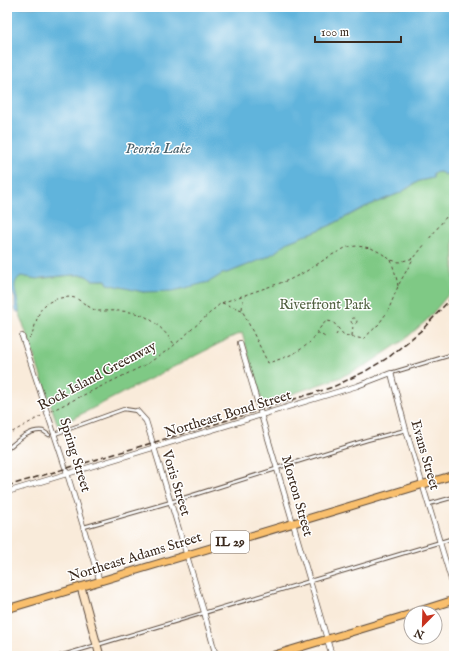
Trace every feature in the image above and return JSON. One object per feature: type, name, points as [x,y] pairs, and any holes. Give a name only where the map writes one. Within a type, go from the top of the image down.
[{"type":"main road","name":"Northeast Adams Street","points":[[7,610],[454,475]]},
{"type":"main road","points":[[438,605],[454,600]]},
{"type":"main road","points":[[271,656],[403,616]]},
{"type":"street","name":"Spring Street","points":[[22,336],[55,434],[100,582]]},
{"type":"street","name":"Morton Street","points":[[240,343],[332,656]]},
{"type":"street","name":"Northeast Bond Street","points":[[7,492],[357,386],[391,373]]},
{"type":"street","name":"Evans Street","points":[[391,373],[406,430],[454,589]]},
{"type":"street","name":"Voris Street","points":[[137,411],[146,421],[216,656]]},
{"type":"street","points":[[81,587],[100,656]]},
{"type":"lane","name":"Northeast Bond Street","points":[[391,373],[454,354]]},
{"type":"lane","points":[[55,434],[124,409],[137,411]]},
{"type":"lane","points":[[83,527],[171,502],[367,440],[406,430]]},
{"type":"lane","points":[[7,449],[31,432],[43,431],[49,435]]},
{"type":"lane","points":[[428,504],[454,497]]},
{"type":"lane","points":[[60,656],[454,538]]},
{"type":"path","points":[[247,294],[243,300],[242,310],[268,363],[293,355],[311,341],[323,323],[327,321],[333,322],[344,335],[363,339],[378,326],[388,311],[398,287],[414,258],[454,207]]},
{"type":"path","name":"Rock Island Greenway","points":[[7,435],[147,364],[175,345],[221,303],[289,280],[347,247],[357,246],[371,248],[381,252],[391,260]]},
{"type":"path","points":[[398,287],[391,260],[400,262],[414,258]]},
{"type":"path","points":[[24,342],[32,335],[42,308],[56,299],[75,298],[97,311],[129,312],[141,315],[159,327],[175,345]]},
{"type":"path","points":[[221,303],[242,310]]},
{"type":"path","points":[[352,336],[353,324]]},
{"type":"path","points":[[336,335],[340,330]]},
{"type":"path","points":[[317,332],[325,337]]},
{"type":"green space","name":"Riverfront Park","points":[[454,170],[454,288],[427,320],[404,340],[368,364],[341,377],[263,404],[242,333],[58,426],[19,312],[14,284],[16,279],[21,276],[37,279],[85,275],[92,280],[106,280],[108,284],[143,292],[209,282],[222,274],[265,258],[288,242],[329,226],[365,207],[400,193],[419,181],[433,178],[433,173],[440,172],[445,175]]},
{"type":"water","name":"Peoria Lake","points":[[7,7],[454,7],[454,170],[445,175],[440,172],[433,173],[433,178],[419,181],[400,193],[365,207],[329,226],[288,242],[265,258],[222,274],[209,282],[173,291],[143,292],[108,284],[106,280],[92,280],[85,275],[37,279],[21,276],[15,283],[19,307],[19,312],[17,312],[15,309],[15,299],[7,280]]},
{"type":"railway","points":[[7,486],[333,387],[364,372],[389,357],[423,329],[454,295]]}]
